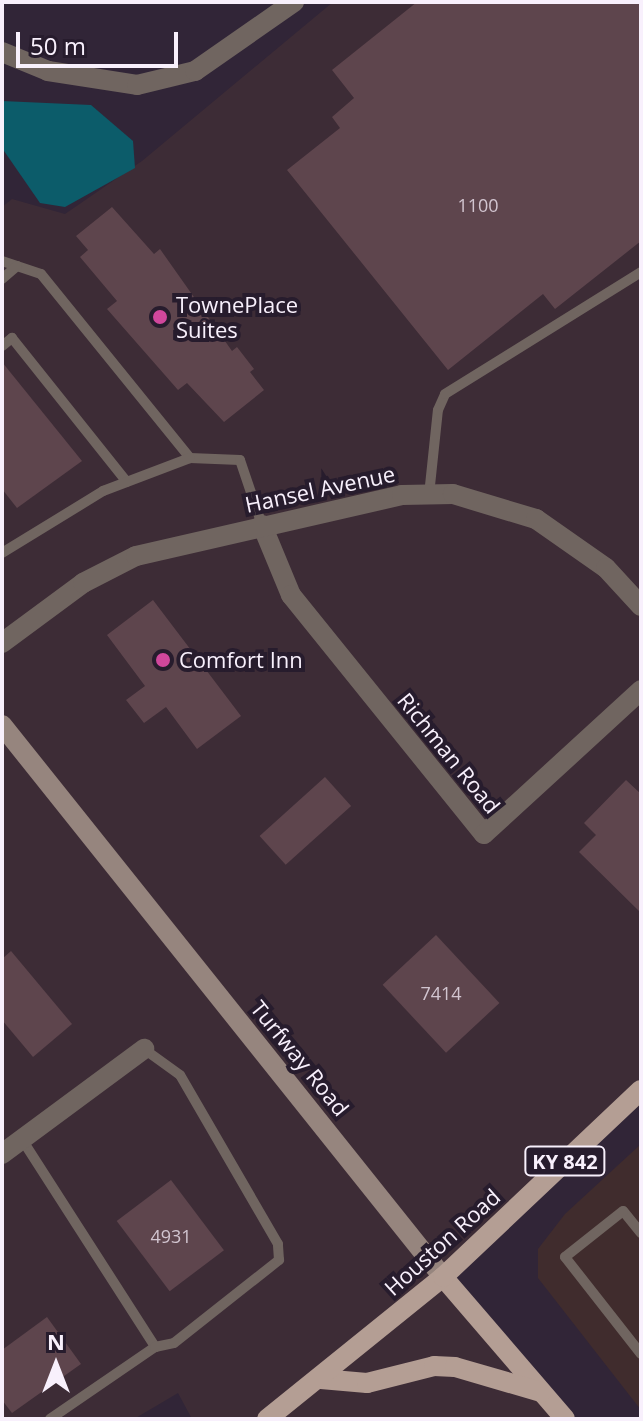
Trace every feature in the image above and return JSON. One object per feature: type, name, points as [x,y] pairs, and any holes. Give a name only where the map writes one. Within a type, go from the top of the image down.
[{"type":"main road","name":"Turfway Road","points":[[2,725],[443,1277],[565,1419]]},
{"type":"main road","name":"Houston Road","points":[[267,1419],[321,1379],[443,1277],[641,1090]]},
{"type":"main road","points":[[321,1379],[367,1383],[434,1366],[455,1367],[541,1392]]},
{"type":"street","points":[[2,52],[48,71],[137,85],[195,71],[294,2]]},
{"type":"street","name":"Hansel Avenue","points":[[2,643],[109,567],[372,499],[429,495],[480,500],[558,531],[606,568],[641,606]]},
{"type":"street","name":"Richman Road","points":[[262,525],[291,595],[484,834],[641,690]]},
{"type":"street","points":[[2,1154],[144,1049]]},
{"type":"lane","points":[[2,261],[41,274],[190,458]]},
{"type":"lane","points":[[2,279],[17,266]]},
{"type":"lane","points":[[429,495],[438,410],[445,394],[641,272]]},
{"type":"lane","points":[[2,346],[12,338],[127,482]]},
{"type":"lane","points":[[2,553],[127,482],[190,458],[240,460],[262,525]]},
{"type":"lane","points":[[50,1419],[155,1347],[174,1343],[279,1260],[278,1244],[180,1075],[144,1049]]},
{"type":"lane","points":[[23,1141],[155,1347]]},
{"type":"lane","points":[[641,1233],[623,1211],[565,1257],[641,1354]]},
{"type":"shaded area","points":[[333,2],[641,2],[641,1090],[444,1277],[565,1419],[192,1419],[178,1393],[134,1419],[2,1419],[2,207],[12,199],[65,214],[142,161]]},
{"type":"shaded area","points":[[641,1144],[641,1410],[538,1278],[538,1249],[565,1214]]},
{"type":"water","points":[[2,101],[91,105],[133,141],[135,168],[65,207],[40,203],[2,148]]},
{"type":"building","points":[[417,2],[641,2],[641,241],[555,309],[543,294],[448,370],[287,170],[340,128],[332,117],[354,98],[332,70]]},
{"type":"building","name":"TownePlace Suites","points":[[112,207],[154,254],[160,249],[232,351],[237,347],[254,369],[250,372],[264,390],[224,422],[187,383],[178,390],[107,309],[117,301],[80,257],[88,250],[76,236]]},
{"type":"building","points":[[2,362],[82,461],[17,508],[2,489]]},
{"type":"building","name":"Comfort Inn","points":[[153,600],[241,716],[197,749],[166,707],[144,723],[126,700],[145,686],[107,635]]},
{"type":"building","points":[[325,777],[351,806],[286,865],[260,836]]},
{"type":"building","points":[[626,780],[641,794],[641,913],[579,852],[596,835],[584,823]]},
{"type":"building","points":[[436,935],[499,1003],[446,1053],[383,985]]},
{"type":"building","points":[[11,951],[72,1024],[33,1057],[2,1020],[2,959]]},
{"type":"building","points":[[171,1180],[224,1250],[170,1291],[117,1221]]},
{"type":"building","points":[[47,1317],[81,1364],[12,1413],[2,1400],[2,1350]]},
{"type":"place","name":"TownePlace Suites","points":[[160,317]]},
{"type":"place","name":"Comfort Inn","points":[[163,660]]}]
